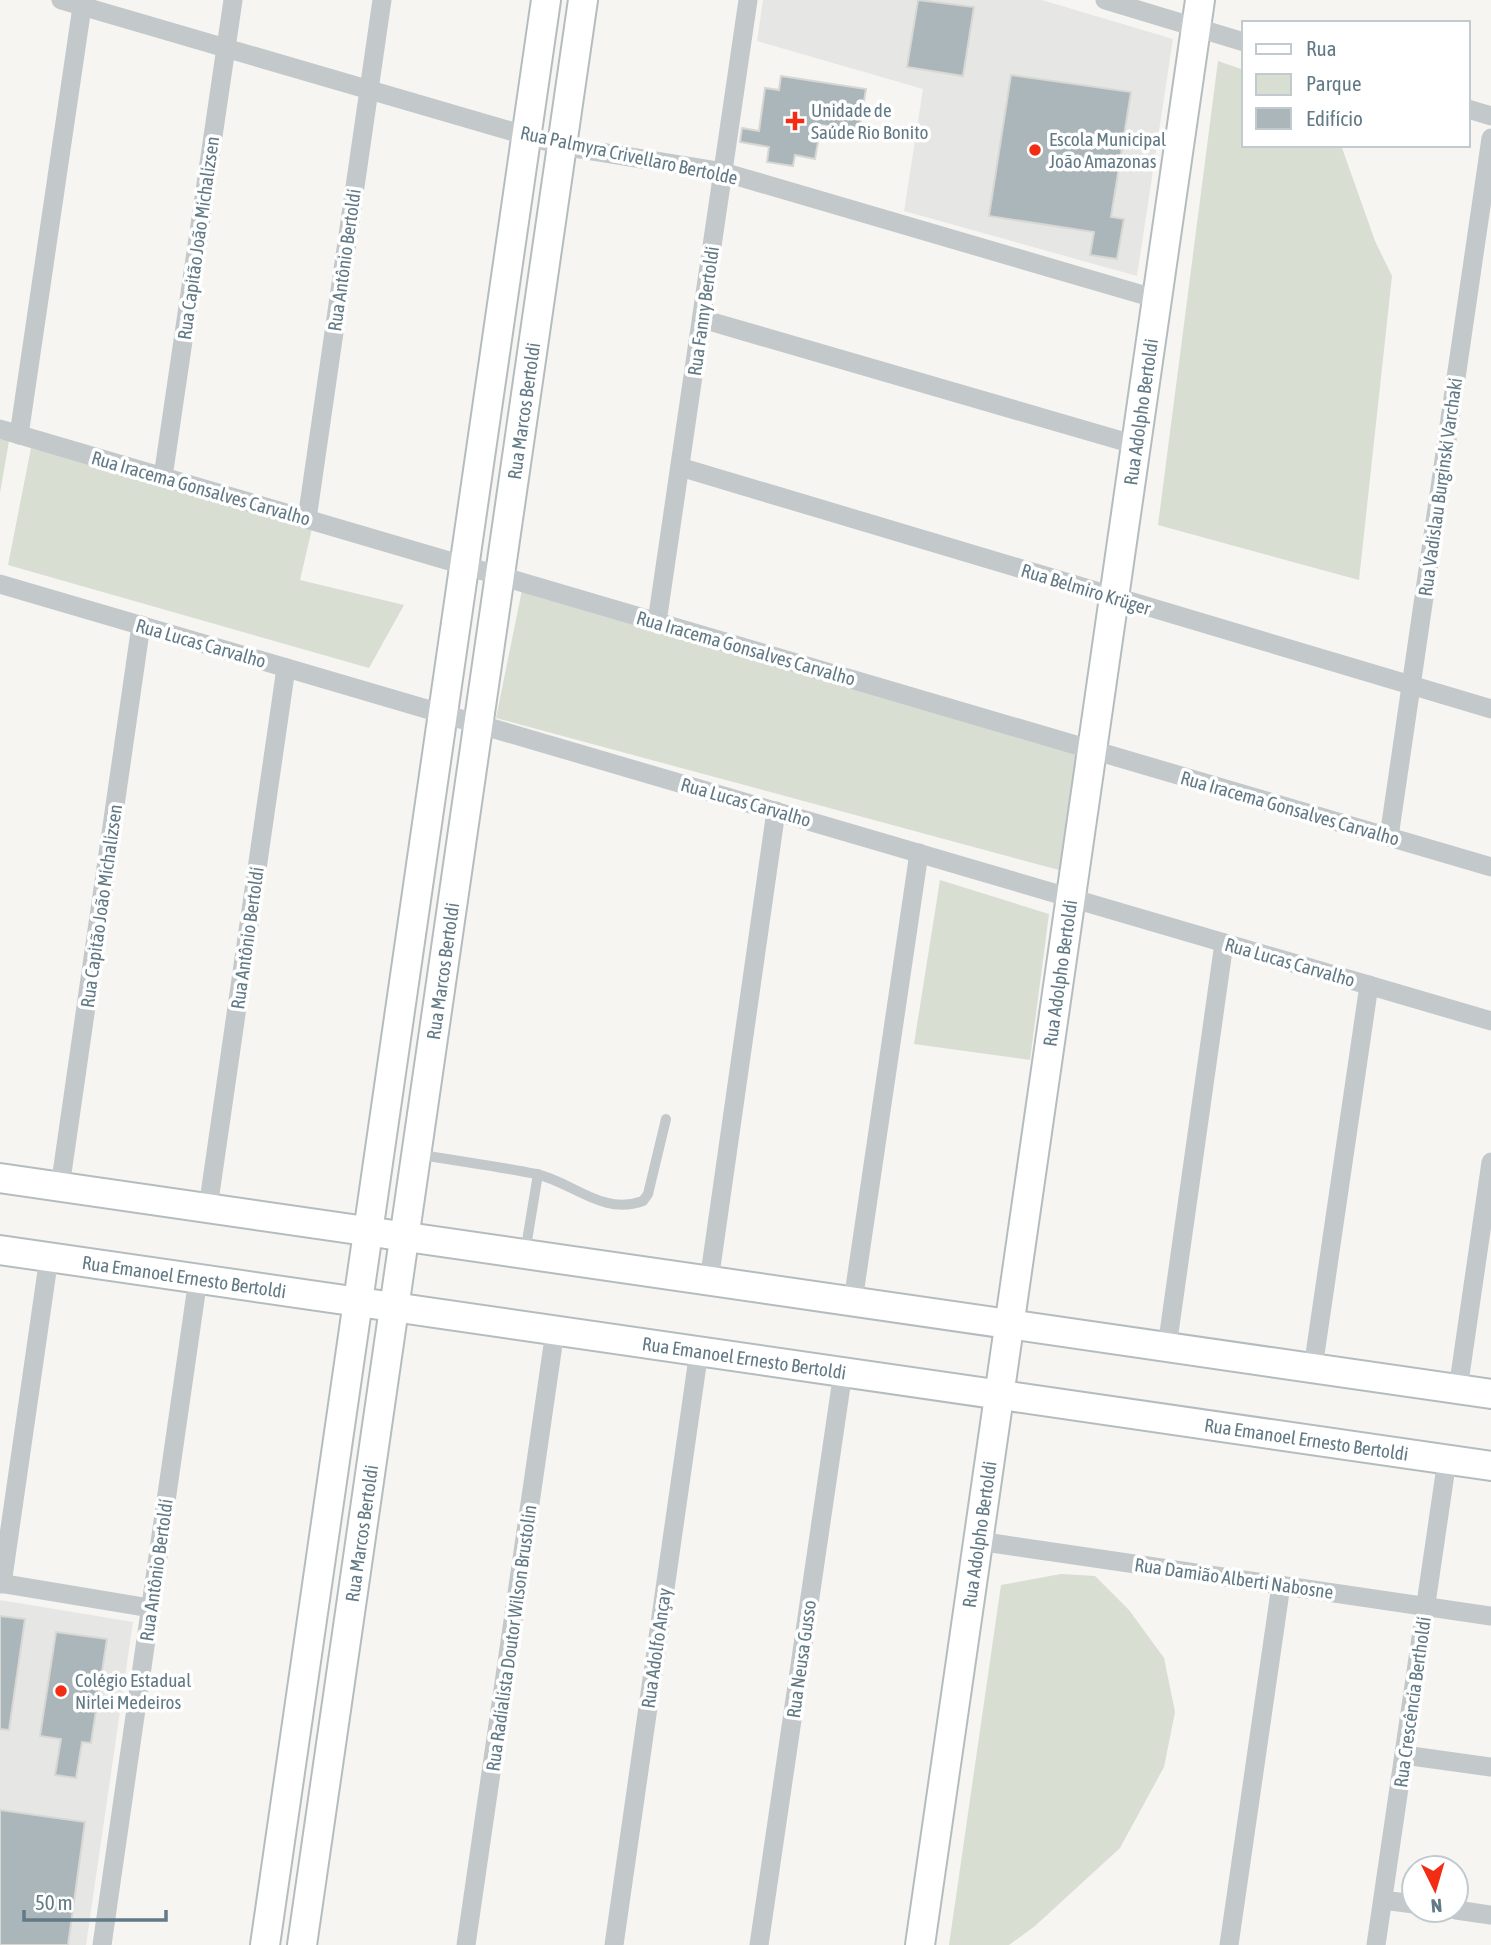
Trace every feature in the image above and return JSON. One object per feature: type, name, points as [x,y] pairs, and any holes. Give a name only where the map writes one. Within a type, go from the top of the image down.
[{"type":"street","name":"Rua Palmyra Crivellaro Bertolde","points":[[61,0],[82,3],[562,146],[723,172],[1157,299]]},
{"type":"street","name":"Rua Capitão João Michalizsen","points":[[163,477],[233,0]]},
{"type":"street","name":"Rua Antônio Bertoldi","points":[[307,519],[382,0]]},
{"type":"street","name":"Rua Marcos Bertoldi","points":[[265,1945],[546,0]]},
{"type":"street","name":"Rua Marcos Bertoldi","points":[[302,1945],[583,0]]},
{"type":"street","name":"Rua Fanny Bertoldi","points":[[657,622],[748,0]]},
{"type":"street","points":[[1105,0],[1242,41]]},
{"type":"street","name":"Rua Adolpho Bertoldi","points":[[920,1945],[1200,0]]},
{"type":"street","points":[[9,432],[82,3]]},
{"type":"street","points":[[1470,110],[1491,116]]},
{"type":"street","name":"Rua Vadislau Burginski Varchaki","points":[[1389,837],[1491,138]]},
{"type":"street","points":[[702,319],[1136,445]]},
{"type":"street","name":"Rua Iracema Gonsalves Carvalho","points":[[9,432],[1491,867]]},
{"type":"street","name":"Rua Belmiro Krüger","points":[[680,467],[1491,709]]},
{"type":"street","name":"Rua Lucas Carvalho","points":[[0,584],[1491,1021]]},
{"type":"street","name":"Rua Capitão João Michalizsen","points":[[60,1187],[141,625]]},
{"type":"street","name":"Rua Antônio Bertoldi","points":[[208,1208],[286,668]]},
{"type":"street","points":[[709,1281],[776,811]]},
{"type":"street","points":[[853,1301],[919,853]]},
{"type":"street","points":[[1167,1347],[1224,943]]},
{"type":"street","points":[[1313,1368],[1369,985]]},
{"type":"street","points":[[1458,1389],[1485,1247],[1491,1161]]},
{"type":"street","points":[[0,1178],[1491,1394]]},
{"type":"street","name":"Rua Emanoel Ernesto Bertoldi","points":[[0,1250],[1491,1466]]},
{"type":"street","points":[[49,1257],[1,1584],[150,1608]]},
{"type":"street","name":"Rua Antônio Bertoldi","points":[[102,1945],[198,1279]]},
{"type":"street","name":"Rua Radialista Doutor Wilson Brustolin","points":[[466,1945],[555,1331]]},
{"type":"street","name":"Rua Adolfo Ançay","points":[[614,1945],[699,1351]]},
{"type":"street","name":"Rua Neusa Gusso","points":[[759,1945],[843,1372]]},
{"type":"street","name":"Rua Crescência Bertholdi","points":[[1376,1945],[1447,1460]]},
{"type":"street","name":"Rua Damião Alberti Nabosne","points":[[978,1541],[1491,1616]]},
{"type":"street","points":[[1228,1945],[1281,1585]]},
{"type":"street","points":[[1404,1755],[1491,1767]]},
{"type":"street","points":[[1383,1900],[1400,1902]]},
{"type":"street","points":[[1470,1912],[1491,1915]]},
{"type":"lane","points":[[416,1154],[538,1174],[559,1181],[602,1203],[622,1206],[643,1201],[648,1194],[667,1119]]},
{"type":"lane","points":[[525,1254],[538,1174]]},
{"type":"shaded area","name":"Escola Municipal João Amazonas","points":[[763,0],[1042,0],[1173,39],[1137,276],[904,211],[923,89],[757,41]]},
{"type":"shaded area","points":[[0,1600],[133,1622],[86,1945],[0,1945]]},
{"type":"green space","points":[[1218,61],[1242,69],[1242,147],[1342,147],[1375,241],[1392,276],[1359,580],[1158,525]]},
{"type":"green space","points":[[0,439],[9,441],[0,493]]},
{"type":"green space","points":[[31,448],[313,524],[300,580],[404,605],[369,668],[8,565]]},
{"type":"green space","points":[[522,590],[1077,747],[1059,870],[496,718]]},
{"type":"green space","points":[[940,880],[1049,914],[1030,1060],[914,1044]]},
{"type":"green space","points":[[1061,1574],[1095,1576],[1129,1610],[1164,1658],[1175,1712],[1164,1767],[1120,1848],[1035,1926],[1009,1945],[949,1945],[1001,1585]]},
{"type":"building","points":[[918,0],[974,7],[963,76],[907,67]]},
{"type":"building","points":[[1011,75],[1131,92],[1111,217],[1124,219],[1117,259],[1090,255],[1094,232],[989,216]]},
{"type":"building","name":"Unidade de Saúde Rio Bonito","points":[[781,76],[866,89],[859,131],[821,125],[815,159],[795,155],[793,166],[767,162],[769,147],[740,142],[742,128],[759,131],[765,88],[779,90]]},
{"type":"building","points":[[0,1616],[25,1619],[9,1730],[0,1729]]},
{"type":"building","points":[[56,1632],[107,1639],[91,1743],[82,1742],[76,1778],[55,1775],[61,1739],[40,1736]]},
{"type":"building","points":[[0,1810],[85,1822],[68,1945],[0,1945]]},
{"type":"place","name":"Unidade de Saúde Rio Bonito","points":[[795,121]]},
{"type":"place","name":"Escola Municipal João Amazonas","points":[[1035,150]]},
{"type":"place","name":"Colégio Estadual Nirlei Medeiros","points":[[61,1691]]}]
